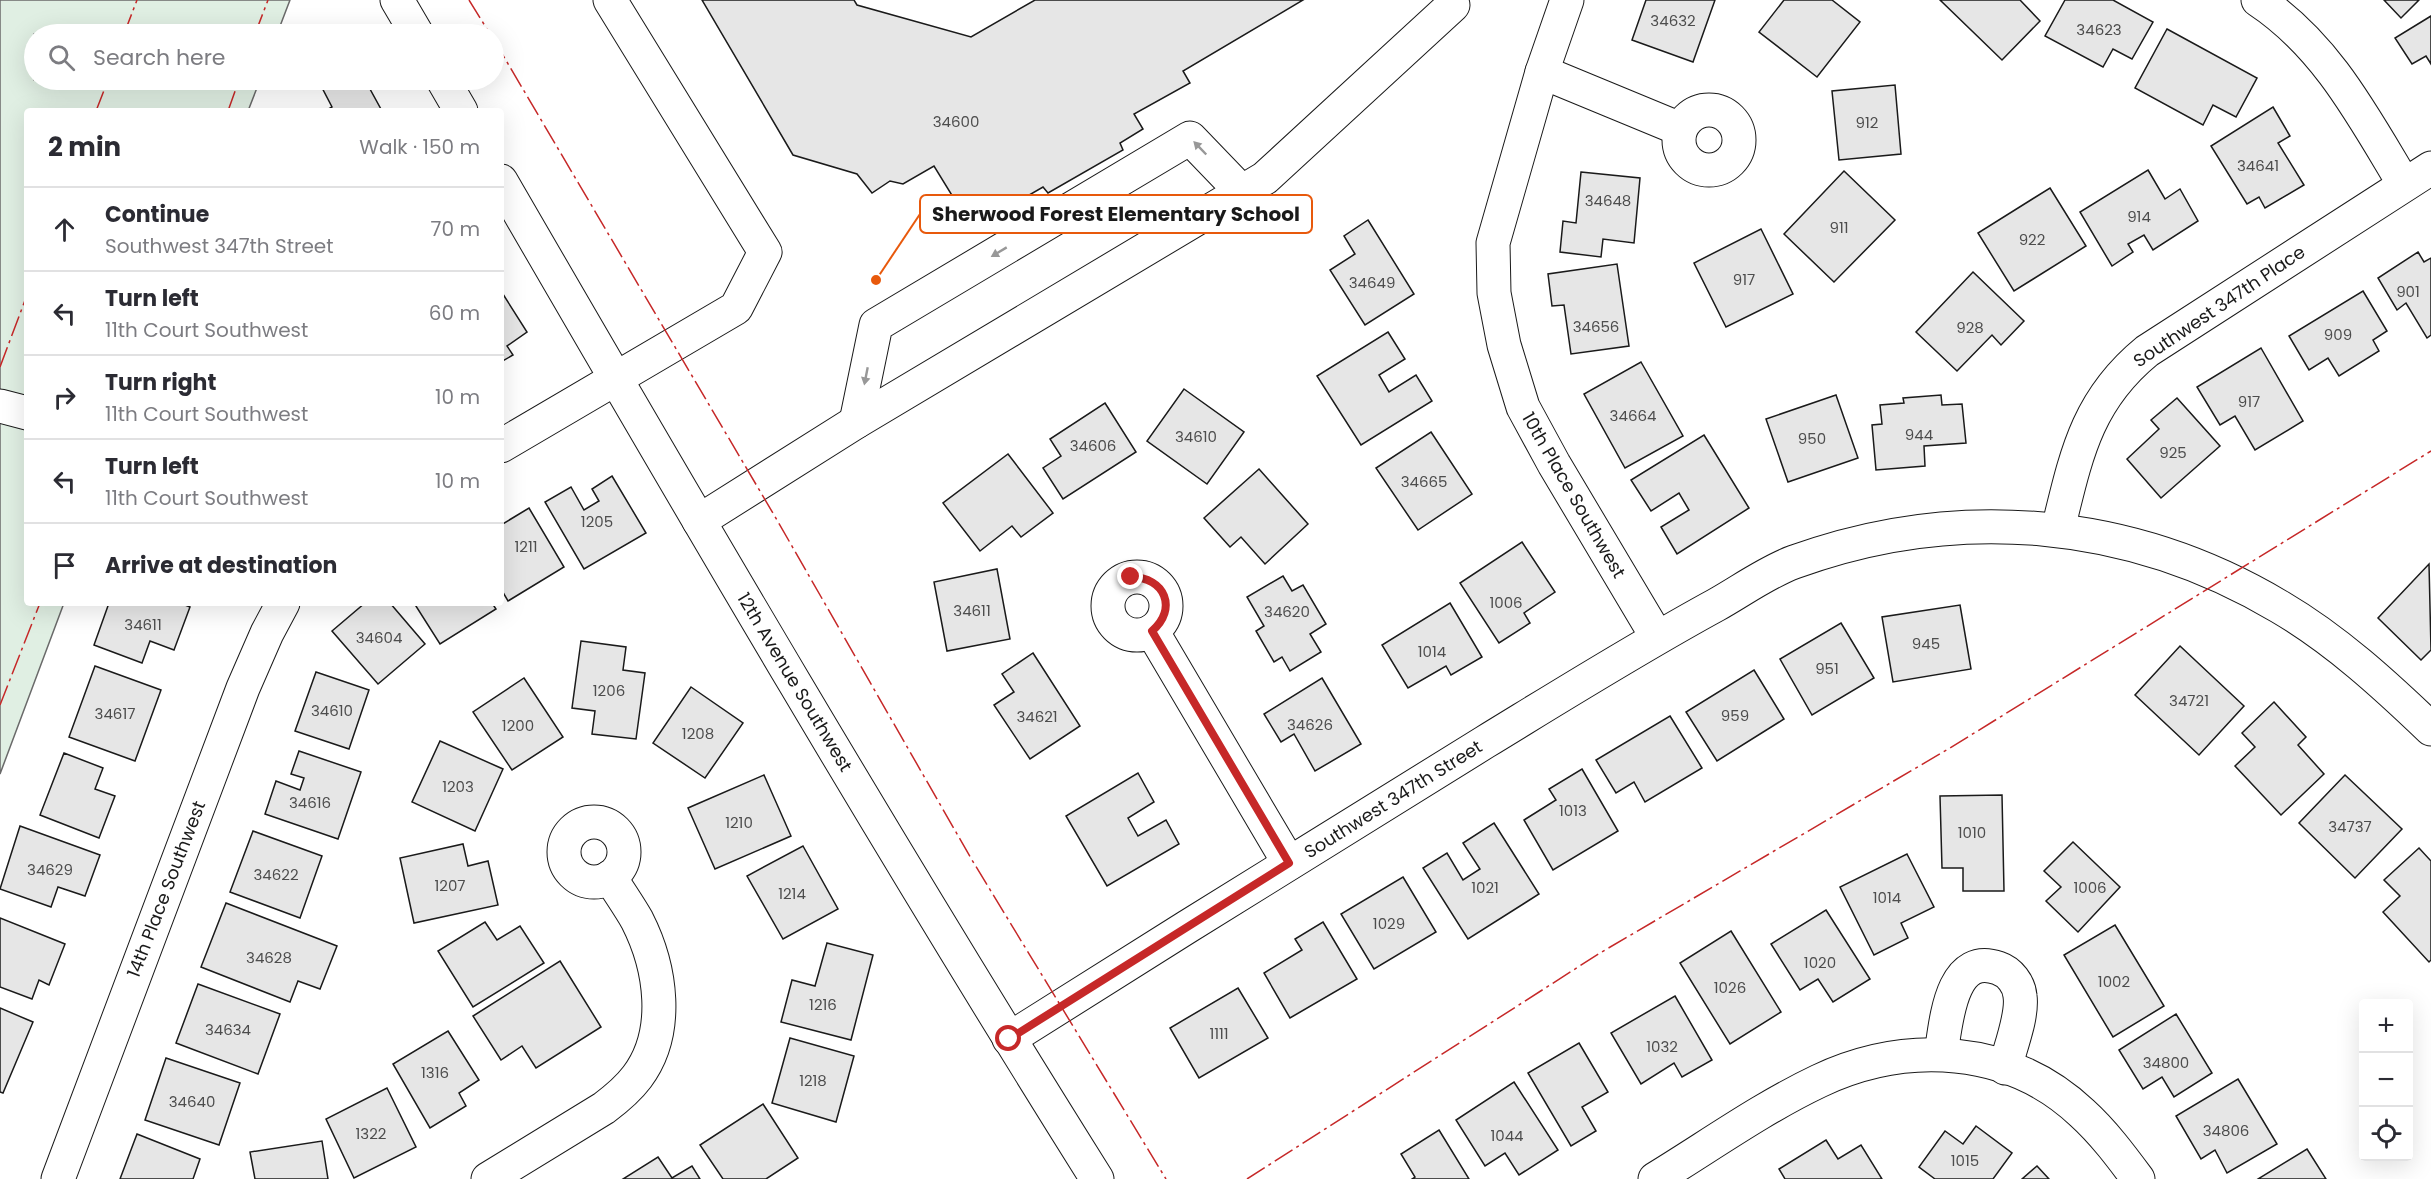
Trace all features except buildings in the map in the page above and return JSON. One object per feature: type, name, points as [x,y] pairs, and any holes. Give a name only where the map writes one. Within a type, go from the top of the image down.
[{"type":"street","points":[[397,0],[411,24]]},
{"type":"street","points":[[504,444],[736,308],[765,252],[610,0]]},
{"type":"street","name":"10th Place Southwest","points":[[1568,0],[1542,72],[1493,243],[1494,293],[1504,345],[1523,407],[1554,464],[1657,637]]},
{"type":"street","points":[[2258,0],[2295,28],[2330,66],[2418,176]]},
{"type":"street","points":[[699,521],[856,422],[1241,190],[1265,178],[1453,5]]},
{"type":"street","points":[[1542,72],[1680,129]]},
{"type":"street","points":[[449,90],[459,108]]},
{"type":"street","points":[[856,422],[876,325],[1190,138],[1241,190]]},
{"type":"street","name":"Southwest 347th Place","points":[[2058,529],[2076,456],[2105,395],[2125,369],[2147,351],[2418,176]]},
{"type":"street","name":"12th Avenue Southwest","points":[[504,186],[699,521],[1009,1039],[1097,1179]]},
{"type":"street","points":[[0,406],[24,412]]},
{"type":"street","name":"Southwest 347th Street","points":[[1009,1039],[1289,863],[1657,637],[1790,564],[1857,542],[1926,531],[1989,525],[2058,529],[2113,539],[2175,559],[2226,579],[2278,606],[2328,639],[2375,676],[2431,729]]},
{"type":"street","name":"14th Place Southwest","points":[[58,1179],[243,688],[267,633],[282,606]]},
{"type":"street","points":[[1152,631],[1289,863]]},
{"type":"street","points":[[488,1179],[604,1108],[638,1077],[650,1056],[656,1033],[659,1006],[657,980],[650,951],[637,921],[610,878]]},
{"type":"street","points":[[1941,1054],[1956,984],[1974,969],[1986,966],[1998,968],[2016,983],[2020,994],[2020,1007],[1992,1063]]},
{"type":"street","points":[[1655,1179],[1820,1081],[1856,1066],[1896,1057],[1941,1054],[1992,1063],[2021,1073],[2051,1090],[2082,1112],[2112,1145],[2138,1179]]},
{"type":"green space","points":[[0,0],[290,0],[281,24],[24,24],[24,90],[256,90],[249,108],[24,108],[24,606],[63,606],[0,774]]},
{"type":"power","points":[[128,24],[137,0]]},
{"type":"power","points":[[259,24],[268,0]]},
{"type":"power","points":[[469,0],[484,24]]},
{"type":"power","points":[[504,57],[777,520],[972,860],[1166,1179]]},
{"type":"power","points":[[97,108],[104,90]]},
{"type":"power","points":[[229,108],[235,90]]},
{"type":"power","points":[[0,367],[24,303]]},
{"type":"power","points":[[1247,1179],[1600,953],[1950,748],[2431,451]]},
{"type":"power","points":[[0,705],[39,606]]},
{"type":"place","name":"Sherwood Forest Elementary School","points":[[876,280]]},
{"type":"route","points":[[1009,1039],[1289,863],[1152,631],[1160,625],[1165,616],[1164,595],[1152,580],[1131,577]]}]
